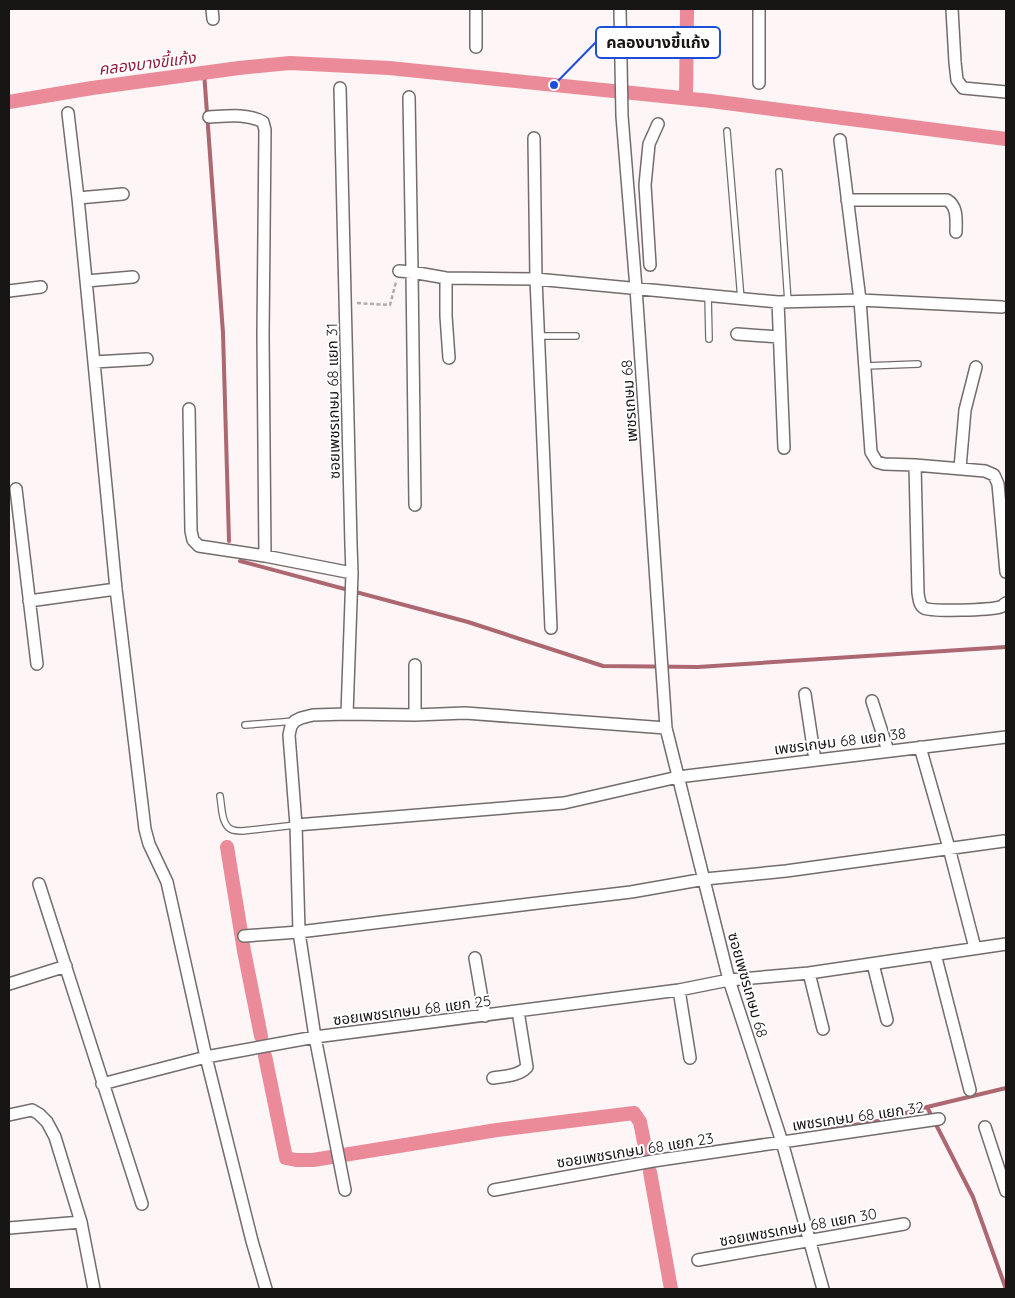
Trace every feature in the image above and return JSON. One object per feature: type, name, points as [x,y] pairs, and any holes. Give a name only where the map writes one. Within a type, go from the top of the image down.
[{"type":"street","points":[[476,9],[476,47]]},
{"type":"street","name":"เพชรเกษม 68","points":[[620,9],[622,116],[664,684]]},
{"type":"street","points":[[759,9],[759,82]]},
{"type":"street","points":[[952,9],[957,80],[963,88],[1006,92]]},
{"type":"street","name":"ซอยเพชรเกษม 68 แยก 31","points":[[340,88],[352,573],[347,714]]},
{"type":"street","points":[[409,97],[415,505]]},
{"type":"street","points":[[68,113],[116,589],[144,829],[167,882],[206,1057],[249,1231],[266,1289]]},
{"type":"street","points":[[209,117],[245,116],[256,118],[263,122],[265,130],[263,335],[265,556]]},
{"type":"street","points":[[650,265],[644,185],[649,144],[658,124]]},
{"type":"street","points":[[534,138],[536,279],[551,628]]},
{"type":"street","points":[[840,140],[860,300],[871,452],[876,462],[884,464],[915,464],[985,470],[994,475],[998,484],[1006,572]]},
{"type":"street","points":[[628,184],[644,185]]},
{"type":"street","points":[[78,198],[123,194]]},
{"type":"street","points":[[847,200],[947,200],[951,202],[955,209],[956,232]]},
{"type":"street","points":[[399,271],[446,278],[536,279],[783,302],[860,300],[1002,307]]},
{"type":"street","points":[[86,281],[133,277]]},
{"type":"street","points":[[446,278],[449,358]]},
{"type":"street","points":[[9,291],[41,287]]},
{"type":"street","points":[[783,302],[779,337],[784,448]]},
{"type":"street","points":[[737,334],[779,337]]},
{"type":"street","points":[[94,362],[147,359]]},
{"type":"street","points":[[960,468],[965,410],[976,367]]},
{"type":"street","points":[[189,409],[190,531],[193,540],[199,546],[265,556],[352,573]]},
{"type":"street","points":[[915,464],[918,593],[920,603],[925,608],[932,610],[965,611],[1001,607],[1006,603]]},
{"type":"street","points":[[16,489],[37,664]]},
{"type":"street","points":[[29,601],[116,589]]},
{"type":"street","points":[[415,664],[415,715]]},
{"type":"street","name":"ซอยเพชรเกษม 68","points":[[664,684],[666,728],[729,980],[782,1142],[823,1289]]},
{"type":"street","points":[[805,694],[815,760]]},
{"type":"street","points":[[872,701],[888,751]]},
{"type":"street","points":[[345,1190],[315,1037],[299,932],[296,825],[289,735],[291,726],[301,718],[314,715],[465,714],[666,728]]},
{"type":"street","name":"เพชรเกษม 68 แยก 38","points":[[296,825],[564,803],[678,777],[1006,737]]},
{"type":"street","points":[[920,747],[975,948]]},
{"type":"street","points":[[244,936],[299,932],[622,893],[705,879],[786,871],[1004,841]]},
{"type":"street","points":[[39,884],[142,1204]]},
{"type":"street","name":"ซอยเพชรเกษม 68 แยก 25","points":[[102,1084],[206,1057],[315,1037],[679,990],[729,980],[809,973],[1006,944]]},
{"type":"street","points":[[935,954],[970,1090]]},
{"type":"street","points":[[475,958],[485,1016]]},
{"type":"street","points":[[873,964],[887,1020]]},
{"type":"street","points":[[9,984],[66,966]]},
{"type":"street","points":[[809,973],[823,1029]]},
{"type":"street","points":[[679,990],[690,1058]]},
{"type":"street","points":[[493,1078],[516,1074],[528,1067],[518,1011]]},
{"type":"street","points":[[9,1115],[32,1110],[39,1114],[56,1137],[81,1222],[94,1289]]},
{"type":"street","name":"เพชรเกษม 68 แยก 32","points":[[782,1142],[939,1119]]},
{"type":"street","points":[[985,1127],[1006,1191]]},
{"type":"street","name":"ซอยเพชรเกษม 68 แยก 23","points":[[494,1190],[653,1161],[782,1142]]},
{"type":"street","points":[[9,1228],[81,1222]]},
{"type":"street","name":"ซอยเพชรเกษม 68 แยก 30","points":[[698,1260],[904,1224]]},
{"type":"lane","points":[[727,131],[741,299]]},
{"type":"lane","points":[[779,172],[783,302]]},
{"type":"lane","points":[[708,295],[709,339]]},
{"type":"lane","points":[[539,336],[576,336]]},
{"type":"lane","points":[[865,366],[918,364]]},
{"type":"lane","points":[[244,725],[295,721]]},
{"type":"lane","points":[[220,796],[223,818],[228,828],[233,830],[242,831],[296,825]]},
{"type":"path","points":[[346,303],[390,305],[399,271]]},
{"type":"waterway","points":[[686,98],[687,9]]},
{"type":"waterway","name":"คลองบางขี้แก้ง","points":[[9,102],[92,88],[290,63],[389,68],[711,101],[1006,139]]},
{"type":"waterway","points":[[204,72],[223,333],[229,541]]},
{"type":"waterway","points":[[240,561],[468,622],[603,666],[698,667],[1006,647]]},
{"type":"waterway","points":[[227,847],[244,951],[261,1036]]},
{"type":"waterway","points":[[265,1056],[286,1158],[313,1160],[497,1130],[634,1113],[640,1122],[646,1152]]},
{"type":"waterway","points":[[825,1130],[878,1121],[1006,1088]]},
{"type":"waterway","points":[[927,1107],[973,1197],[1006,1289]]},
{"type":"waterway","points":[[650,1172],[671,1289]]},
{"type":"place","name":"คลองบางขี้แก้ง","points":[[554,85]]}]
